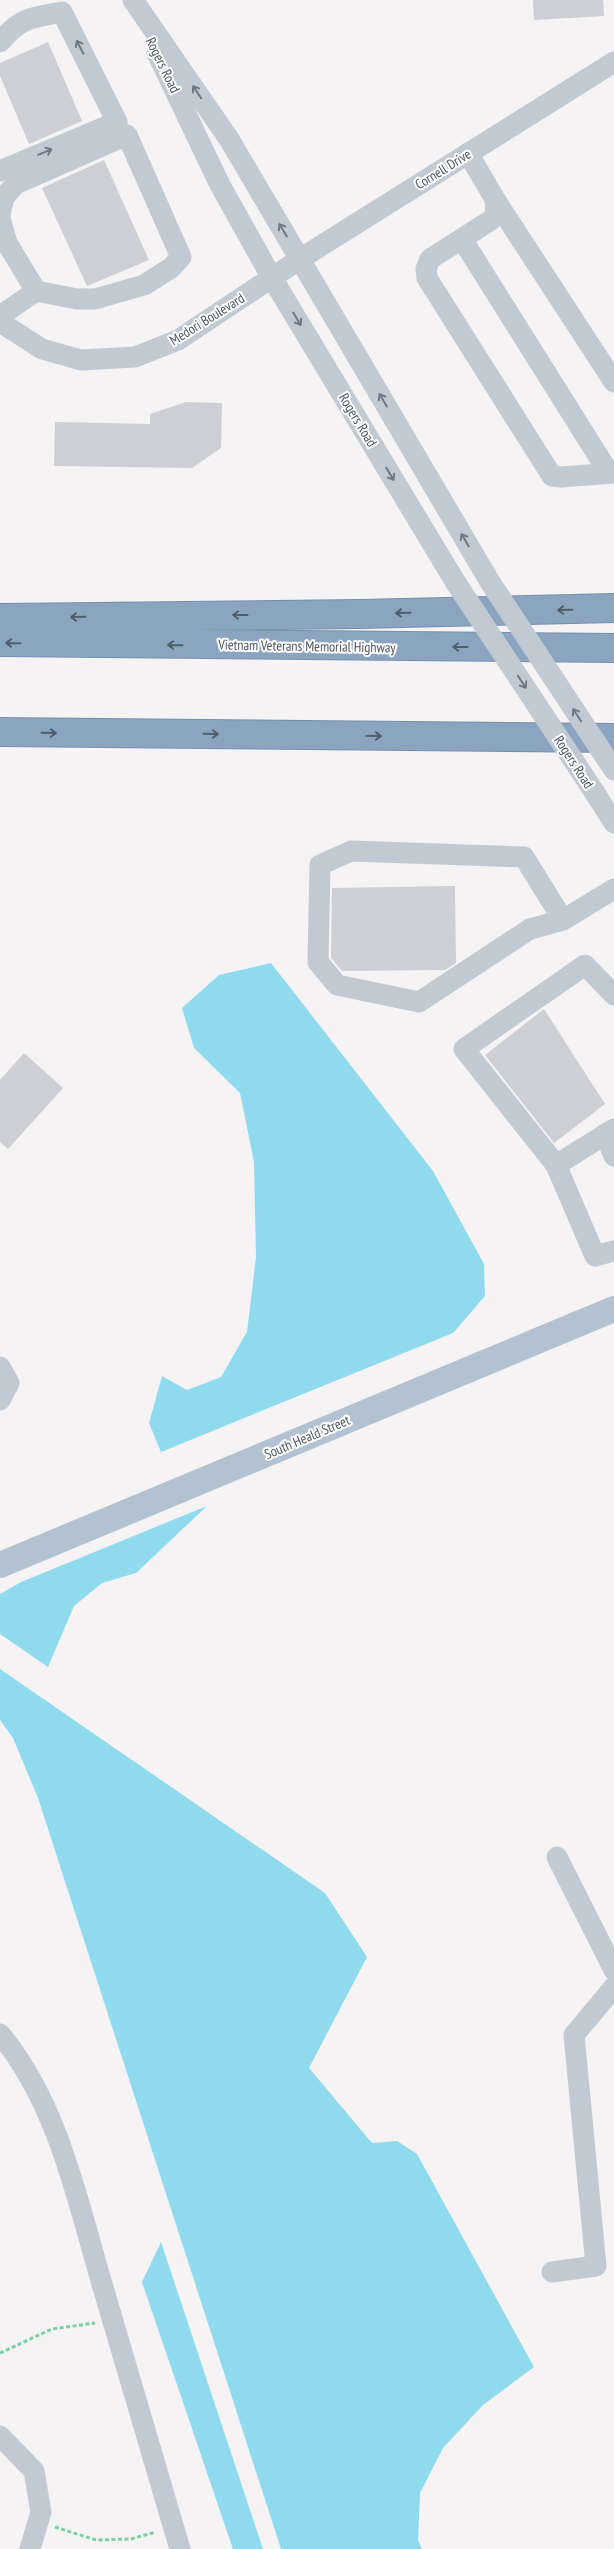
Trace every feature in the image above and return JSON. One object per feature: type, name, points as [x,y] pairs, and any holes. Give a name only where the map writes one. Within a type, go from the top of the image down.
[{"type":"highway","points":[[0,618],[360,614],[614,608]]},
{"type":"highway","name":"Vietnam Veterans Memorial Highway","points":[[0,642],[614,648]]},
{"type":"highway","points":[[0,732],[614,738]]},
{"type":"main road","name":"South Heald Street","points":[[0,1565],[614,1309]]},
{"type":"street","name":"Rogers Road","points":[[132,0],[229,139],[490,582],[614,770]]},
{"type":"street","name":"Rogers Road","points":[[132,0],[220,185],[272,278],[456,583],[614,823]]},
{"type":"street","points":[[4,32],[33,18],[62,12],[117,122],[8,178]]},
{"type":"street","name":"Cornell Drive","points":[[272,278],[614,62]]},
{"type":"street","points":[[0,316],[36,291],[77,299],[95,299],[144,285],[171,268],[181,257],[127,135],[8,178]]},
{"type":"street","points":[[468,153],[496,201],[614,382]]},
{"type":"street","points":[[8,178],[0,216],[7,243],[36,291]]},
{"type":"street","points":[[462,238],[611,473],[561,478],[552,476],[535,452],[427,278],[426,269],[430,260],[462,238],[492,220],[495,215],[496,201]]},
{"type":"street","name":"Medori Boulevard","points":[[0,322],[42,348],[81,360],[135,357],[178,340],[272,278]]},
{"type":"street","points":[[563,920],[524,857],[351,851],[320,865],[318,962],[337,985],[419,1002],[530,929],[563,920],[614,889]]},
{"type":"street","points":[[614,995],[585,965],[464,1049],[556,1165],[595,1256],[614,1251]]},
{"type":"street","points":[[556,1165],[610,1132],[614,1156]]},
{"type":"street","points":[[0,1367],[9,1382],[0,1400]]},
{"type":"street","points":[[557,1857],[614,1970]]},
{"type":"street","points":[[552,2272],[596,2266],[574,2036],[614,1987]]},
{"type":"street","points":[[0,2034],[9,2045],[43,2102],[68,2166],[180,2549]]},
{"type":"street","points":[[0,2436],[34,2470],[41,2512],[30,2549]]},
{"type":"path","points":[[0,2352],[52,2329],[113,2321]]},
{"type":"path","points":[[38,2523],[96,2540],[131,2539],[173,2528]]},
{"type":"water","points":[[271,963],[433,1171],[484,1264],[485,1296],[453,1333],[161,1452],[149,1423],[162,1376],[187,1390],[221,1377],[247,1332],[256,1257],[254,1162],[240,1093],[194,1048],[182,1008],[219,975]]},
{"type":"water","points":[[207,1506],[136,1573],[102,1583],[74,1606],[48,1667],[0,1634],[0,1594],[21,1582]]},
{"type":"water","points":[[0,1669],[325,1893],[367,1957],[309,2068],[372,2143],[397,2141],[417,2154],[534,2367],[483,2405],[443,2448],[420,2493],[418,2540],[422,2549],[281,2549],[38,1798],[13,1738],[0,1720]]},
{"type":"water","points":[[161,2242],[263,2549],[233,2549],[142,2282]]},
{"type":"building","points":[[533,0],[603,0],[604,16],[534,20]]},
{"type":"building","points":[[48,42],[82,121],[29,144],[0,76],[0,63]]},
{"type":"building","points":[[104,160],[149,260],[87,286],[42,188]]},
{"type":"building","points":[[186,402],[222,403],[221,448],[192,468],[54,466],[55,422],[150,424],[150,414]]},
{"type":"building","points":[[455,886],[456,963],[445,970],[342,971],[331,958],[332,888]]},
{"type":"building","points":[[544,1009],[605,1104],[554,1143],[485,1055]]},
{"type":"building","points":[[24,1053],[63,1088],[8,1149],[0,1142],[0,1080]]}]
